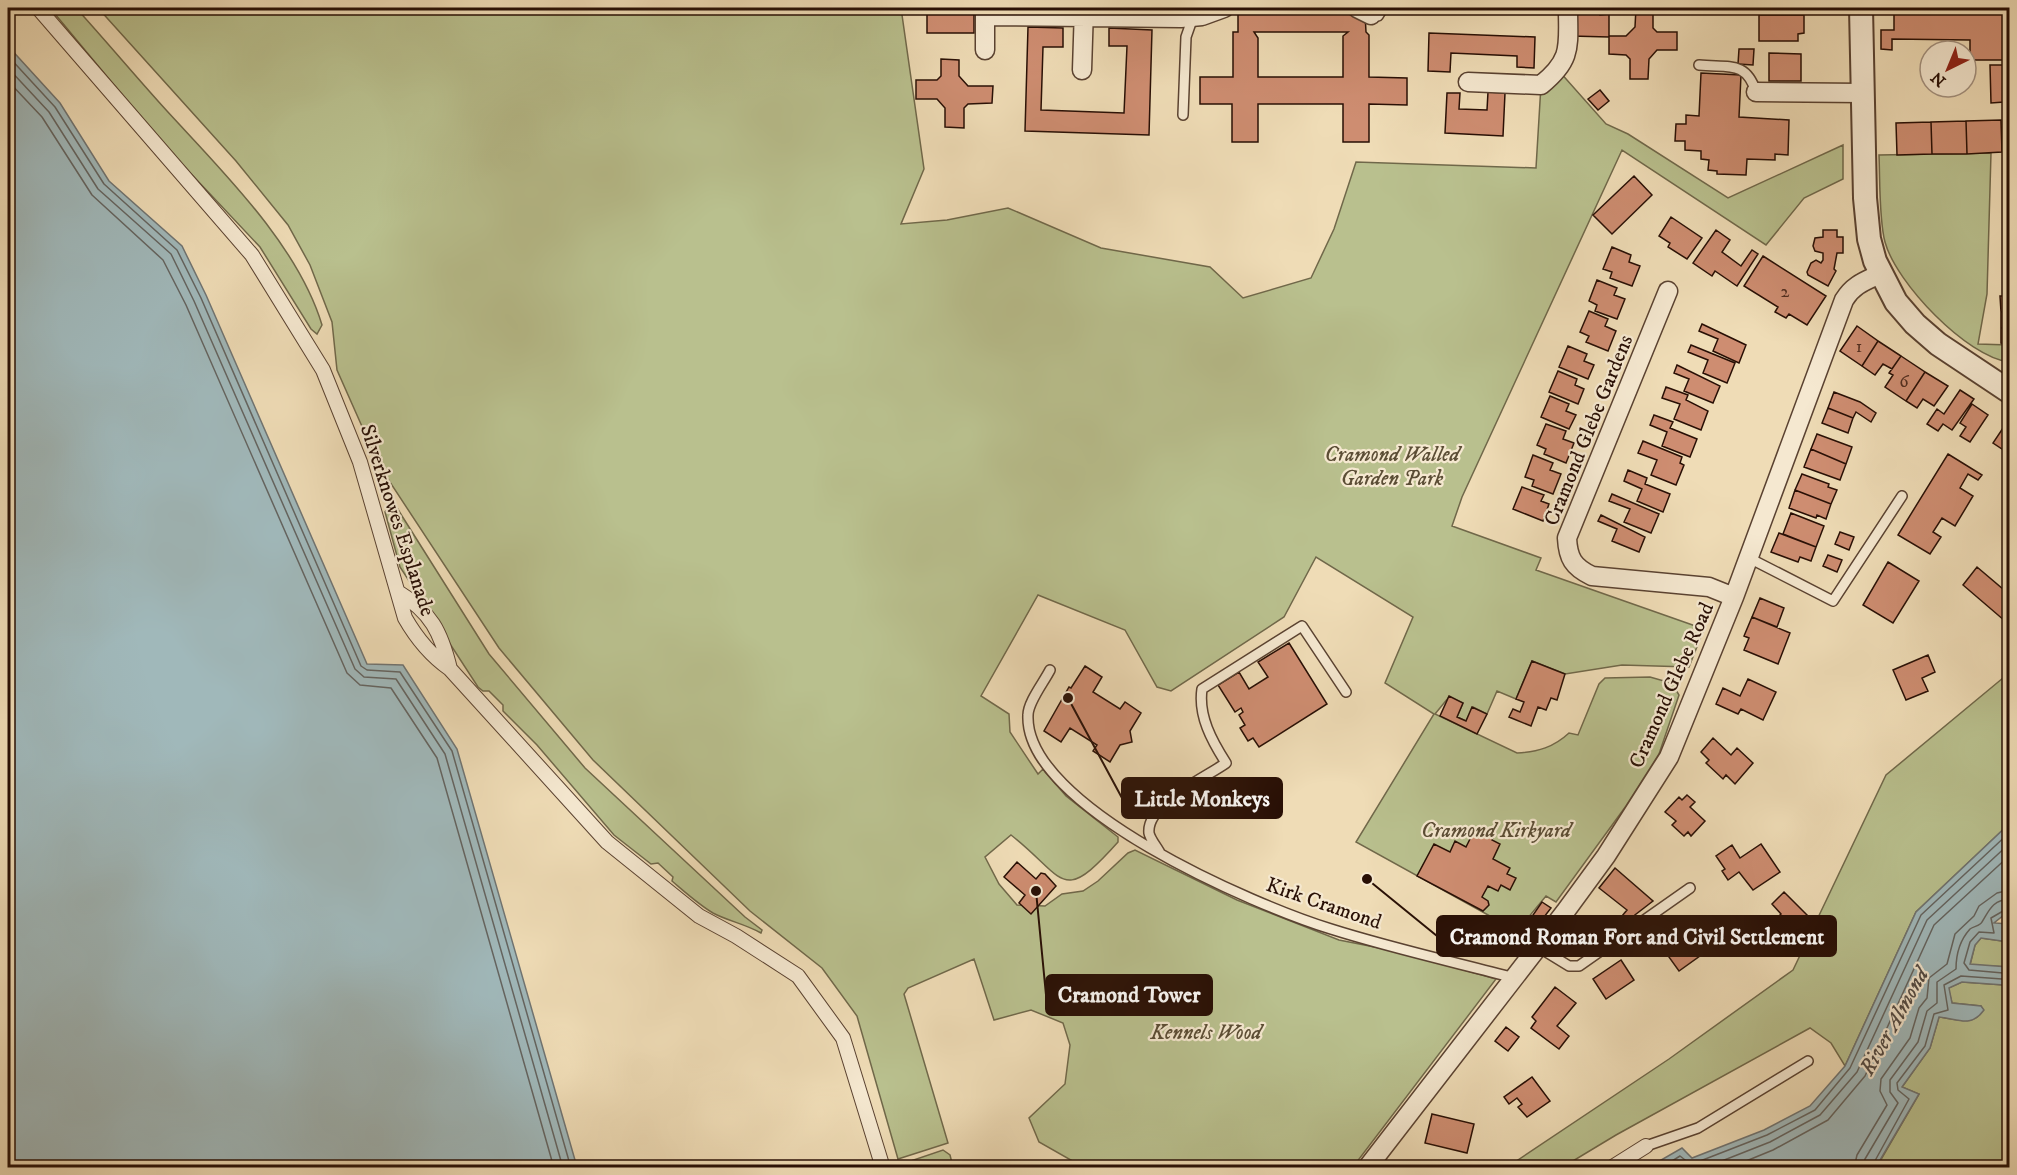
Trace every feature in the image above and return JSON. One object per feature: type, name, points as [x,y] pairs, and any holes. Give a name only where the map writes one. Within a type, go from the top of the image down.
[{"type":"street","name":"Silverknowes Esplanade","points":[[38,8],[252,255],[323,369],[360,462],[405,618],[416,637],[430,655],[450,669],[607,842],[699,916],[736,936],[798,976],[843,1038],[883,1167]]},
{"type":"street","points":[[986,50],[985,12],[1198,13],[1224,8]]},
{"type":"street","points":[[1468,82],[1541,85],[1559,71],[1568,48],[1568,8]]},
{"type":"street","points":[[1861,8],[1866,216],[1869,239],[1880,274],[1896,302],[1915,324],[1938,344],[2010,392]]},
{"type":"street","points":[[1082,70],[1084,12]]},
{"type":"street","points":[[1756,92],[1863,93]]},
{"type":"street","name":"Cramond Glebe Road","points":[[1367,1167],[1515,978],[1606,856],[1669,757],[1734,597],[1844,300],[1850,290],[1880,274]]},
{"type":"street","name":"Cramond Glebe Gardens","points":[[1668,291],[1567,538],[1568,556],[1579,570],[1592,576],[1709,586],[1734,597]]},
{"type":"street","points":[[398,592],[420,605],[435,626],[444,643],[450,669]]},
{"type":"street","points":[[1611,1167],[1646,1146]]},
{"type":"lane","points":[[1183,115],[1186,37],[1198,13]]},
{"type":"lane","points":[[1699,65],[1743,69],[1751,76],[1756,92]]},
{"type":"lane","points":[[1747,557],[1833,601],[1902,496]]},
{"type":"lane","points":[[1161,855],[1149,834],[1151,820],[1163,804],[1226,763],[1211,740],[1200,703],[1202,689],[1302,626],[1346,692]]},
{"type":"lane","name":"Kirk Cramond","points":[[1050,670],[1028,713],[1032,741],[1051,771],[1088,808],[1130,838],[1218,884],[1329,929],[1515,978]]},
{"type":"lane","points":[[1538,947],[1569,966],[1579,966],[1690,888]]},
{"type":"lane","points":[[1646,1146],[1698,1128],[1808,1062]]},
{"type":"green space","points":[[50,8],[76,8],[256,210],[277,238],[311,295],[322,325],[317,334],[311,329],[260,247],[163,144]]},
{"type":"green space","points":[[98,8],[901,8],[924,169],[901,224],[947,220],[1008,208],[1101,248],[1210,267],[1243,298],[1311,278],[1334,229],[1356,162],[1536,168],[1541,85],[1559,71],[1606,124],[1628,134],[1728,198],[1843,145],[1843,179],[1804,198],[1766,245],[1622,150],[1462,497],[1452,526],[1541,558],[1536,570],[1704,629],[1689,667],[1622,665],[1565,674],[1532,661],[1516,699],[1497,691],[1487,714],[1473,707],[1466,721],[1457,717],[1463,703],[1449,697],[1435,714],[1517,753],[1539,750],[1569,733],[1578,735],[1599,684],[1605,678],[1650,677],[1678,685],[1676,690],[1679,695],[1659,754],[1626,806],[1556,902],[1546,896],[1517,931],[1356,842],[1434,714],[1385,683],[1413,617],[1316,557],[1284,617],[1171,691],[1157,687],[1125,630],[1038,595],[981,696],[1009,714],[1010,732],[1038,774],[1043,769],[1066,796],[1118,837],[1118,842],[1099,862],[1085,874],[1073,880],[1063,879],[1054,873],[1011,835],[985,857],[999,884],[1017,905],[1045,906],[1062,894],[1083,891],[1098,881],[1128,853],[1135,850],[1237,900],[1339,940],[1400,952],[1496,979],[1353,1167],[1083,1167],[1039,1142],[1029,1118],[1065,1084],[1070,1045],[1063,1023],[1031,1010],[994,1020],[974,959],[908,988],[904,994],[948,1143],[898,1159],[857,1016],[822,968],[750,911],[593,760],[499,648],[380,467],[337,370],[332,322],[310,265],[288,225],[236,161]]},
{"type":"green space","points":[[1991,153],[1987,294],[1978,344],[2009,345],[2009,362],[1992,357],[1973,347],[1935,316],[1918,297],[1892,259],[1885,242],[1880,199],[1879,155]]},
{"type":"green space","points":[[390,505],[396,506],[489,654],[585,768],[745,917],[762,930],[761,933],[707,909],[672,881],[673,877],[658,863],[651,864],[614,835],[537,745],[503,711],[503,705],[489,691],[483,691],[478,687],[400,567],[385,512]]},
{"type":"green space","points":[[2009,673],[2009,824],[1916,912],[1845,1066],[1831,1043],[1810,1028],[1616,1135],[1563,1167],[1506,1168],[1669,1059],[1793,970],[1886,775]]},
{"type":"green space","points":[[1981,938],[2009,942],[2009,967],[1970,965],[1975,945]]},
{"type":"green space","points":[[1962,982],[2004,985],[2009,982],[2009,1167],[1876,1168],[1919,1094],[1902,1087],[1930,1048],[1939,1017],[1969,1020],[1974,1019],[1983,1010],[1981,1006],[1952,1003],[1948,988]]},
{"type":"green space","points":[[943,1150],[950,1155],[953,1167],[900,1167],[899,1165]]},
{"type":"water","points":[[8,46],[60,103],[109,181],[182,246],[206,295],[367,664],[403,665],[457,749],[577,1167],[8,1167]]},
{"type":"water","name":"River Almond","points":[[2009,824],[2009,911],[1994,923],[2009,924],[2009,942],[1981,938],[1975,945],[1970,964],[2009,967],[2009,982],[2004,985],[1962,982],[1949,988],[1952,1003],[1981,1006],[1984,1010],[1979,1016],[1969,1021],[1939,1017],[1930,1048],[1902,1087],[1919,1094],[1876,1167],[1649,1167],[1682,1148],[1692,1158],[1764,1130],[1810,1106],[1845,1066],[1916,912]]},
{"type":"building","points":[[927,8],[951,8],[951,13],[974,13],[974,33],[927,33]]},
{"type":"building","points":[[1254,8],[1352,8],[1365,14],[1366,32],[1369,35],[1369,77],[1407,78],[1407,105],[1369,104],[1369,142],[1343,142],[1343,104],[1258,104],[1258,142],[1232,142],[1232,104],[1200,104],[1200,77],[1233,77],[1233,32],[1238,32],[1238,13],[1249,13]],"holes":[[[1254,32],[1348,32],[1343,36],[1343,77],[1258,77],[1258,38]]]},
{"type":"building","points":[[1590,8],[1599,8],[1600,15],[1609,14],[1609,37],[1571,36],[1571,14],[1588,14]]},
{"type":"building","points":[[1636,8],[1653,8],[1653,28],[1657,32],[1677,32],[1677,50],[1657,50],[1649,59],[1648,79],[1630,79],[1630,59],[1626,55],[1609,54],[1609,36],[1626,36],[1635,27]]},
{"type":"building","points":[[1894,8],[2010,8],[2010,38],[2004,38],[2004,60],[1978,60],[1978,39],[1892,39],[1892,50],[1881,49],[1881,30],[1894,30]]},
{"type":"building","points":[[1759,15],[1804,15],[1804,33],[1798,34],[1798,41],[1759,41]]},
{"type":"building","points":[[1028,27],[1063,28],[1063,47],[1043,47],[1041,110],[1124,113],[1127,46],[1109,46],[1109,28],[1152,30],[1149,135],[1025,131]]},
{"type":"building","points":[[1429,33],[1535,37],[1534,68],[1517,67],[1517,56],[1451,53],[1450,72],[1428,71]]},
{"type":"building","points":[[1739,49],[1754,49],[1753,65],[1738,64]]},
{"type":"building","points":[[1769,53],[1801,54],[1801,81],[1769,81]]},
{"type":"building","points":[[941,59],[959,60],[959,76],[968,86],[993,86],[992,103],[968,104],[964,108],[964,128],[945,127],[945,108],[937,99],[916,99],[916,80],[937,80],[941,76]]},
{"type":"building","points":[[1990,65],[2003,65],[2004,102],[1991,103]]},
{"type":"building","points":[[1701,73],[1741,75],[1739,117],[1789,120],[1788,155],[1775,154],[1775,160],[1747,159],[1746,175],[1717,174],[1717,171],[1708,170],[1709,160],[1701,159],[1701,151],[1685,150],[1685,141],[1675,141],[1676,124],[1686,124],[1686,115],[1699,116]]},
{"type":"building","points":[[1600,90],[1609,101],[1598,110],[1588,99]]},
{"type":"building","points":[[1488,92],[1505,93],[1503,136],[1445,133],[1447,93],[1460,93],[1459,109],[1487,110]]},
{"type":"building","points":[[2003,102],[2010,102],[2010,142],[2004,142]]},
{"type":"building","points":[[2001,120],[2002,152],[1967,154],[1966,121]]},
{"type":"building","points":[[1966,121],[1967,154],[1932,154],[1931,122]]},
{"type":"building","points":[[1931,122],[1932,154],[1897,155],[1896,123]]},
{"type":"building","points":[[1634,176],[1652,195],[1612,234],[1593,215]]},
{"type":"building","points":[[1671,217],[1702,238],[1687,259],[1668,247],[1670,243],[1659,236]]},
{"type":"building","points":[[1716,230],[1730,240],[1722,252],[1741,266],[1752,250],[1758,254],[1737,286],[1715,271],[1712,276],[1693,263]]},
{"type":"building","points":[[1823,230],[1837,230],[1837,237],[1843,237],[1843,253],[1837,253],[1834,269],[1836,271],[1828,286],[1808,275],[1807,272],[1811,263],[1816,260],[1821,263],[1823,260],[1823,253],[1815,251],[1813,246],[1815,238],[1823,237]]},
{"type":"building","points":[[1612,247],[1631,255],[1629,262],[1640,266],[1632,286],[1610,278],[1612,272],[1603,269]]},
{"type":"building","points":[[1763,256],[1826,296],[1807,325],[1789,314],[1786,318],[1775,312],[1778,307],[1744,286]]},
{"type":"building","points":[[1597,280],[1617,288],[1614,295],[1625,299],[1617,319],[1595,311],[1597,305],[1589,301]]},
{"type":"building","points":[[2000,296],[2010,296],[2010,312],[2001,312]]},
{"type":"building","points":[[1589,311],[1608,319],[1605,326],[1616,331],[1608,351],[1586,342],[1589,336],[1580,332]]},
{"type":"building","points":[[2001,312],[2010,312],[2010,328],[2001,328]]},
{"type":"building","points":[[1702,324],[1746,345],[1739,363],[1713,351],[1718,339],[1699,331]]},
{"type":"building","points":[[1857,326],[1878,341],[1862,366],[1840,351]]},
{"type":"building","points":[[2001,328],[2010,328],[2010,344],[2001,343]]},
{"type":"building","points":[[1878,341],[1901,356],[1892,369],[1883,364],[1875,375],[1862,366]]},
{"type":"building","points":[[1691,345],[1735,363],[1727,383],[1703,373],[1708,360],[1688,352]]},
{"type":"building","points":[[1568,346],[1587,354],[1584,361],[1594,365],[1588,379],[1559,367]]},
{"type":"building","points":[[1901,356],[1925,372],[1906,401],[1885,387],[1893,375],[1889,373]]},
{"type":"building","points":[[1677,365],[1720,386],[1713,403],[1684,391],[1689,379],[1674,373]]},
{"type":"building","points":[[1558,371],[1577,379],[1575,385],[1584,389],[1578,404],[1549,392]]},
{"type":"building","points":[[1925,372],[1948,386],[1934,406],[1923,399],[1917,408],[1906,401]]},
{"type":"building","points":[[1666,387],[1688,395],[1686,400],[1708,411],[1701,430],[1674,419],[1680,404],[1662,398]]},
{"type":"building","points":[[1960,390],[1974,399],[1952,430],[1943,424],[1938,431],[1927,424],[1937,409],[1944,414]]},
{"type":"building","points":[[1834,392],[1860,402],[1876,413],[1871,422],[1856,412],[1853,418],[1828,408]]},
{"type":"building","points":[[1550,396],[1569,404],[1566,411],[1576,415],[1569,429],[1541,417]]},
{"type":"building","points":[[1972,404],[1988,415],[1970,442],[1960,436],[1966,427],[1960,423]]},
{"type":"building","points":[[1828,408],[1853,418],[1848,433],[1822,423]]},
{"type":"building","points":[[1654,415],[1673,422],[1670,428],[1697,439],[1690,457],[1662,446],[1667,432],[1650,425]]},
{"type":"building","points":[[1546,424],[1566,431],[1563,439],[1574,443],[1566,463],[1544,454],[1546,449],[1537,445]]},
{"type":"building","points":[[2005,425],[2010,428],[2008,453],[1993,443]]},
{"type":"building","points":[[1817,434],[1852,447],[1846,464],[1811,449]]},
{"type":"building","points":[[1643,441],[1682,457],[1680,463],[1684,465],[1676,485],[1651,475],[1657,460],[1638,453]]},
{"type":"building","points":[[1811,449],[1846,464],[1840,480],[1804,467]]},
{"type":"building","points":[[1948,454],[1982,475],[1978,480],[1968,474],[1960,488],[1973,496],[1955,526],[1942,518],[1933,532],[1941,537],[1930,554],[1898,535]]},
{"type":"building","points":[[1533,455],[1553,463],[1550,470],[1561,474],[1553,494],[1532,486],[1534,480],[1525,477]]},
{"type":"building","points":[[1628,470],[1647,478],[1645,484],[1670,494],[1663,512],[1637,501],[1642,489],[1624,481]]},
{"type":"building","points":[[1802,474],[1829,484],[1828,487],[1837,490],[1831,504],[1795,490]]},
{"type":"building","points":[[1522,487],[1544,495],[1541,501],[1549,504],[1543,521],[1513,509]]},
{"type":"building","points":[[1795,490],[1831,504],[1826,519],[1817,515],[1816,518],[1789,508]]},
{"type":"building","points":[[1612,494],[1659,514],[1651,533],[1624,522],[1630,509],[1609,501]]},
{"type":"building","points":[[1791,513],[1824,526],[1816,547],[1783,534]]},
{"type":"building","points":[[1601,515],[1645,537],[1639,552],[1612,541],[1617,529],[1598,521]]},
{"type":"building","points":[[1840,532],[1854,537],[1849,550],[1835,544]]},
{"type":"building","points":[[1779,533],[1816,547],[1811,561],[1800,557],[1798,562],[1771,552]]},
{"type":"building","points":[[1828,555],[1842,560],[1837,572],[1823,566]]},
{"type":"building","points":[[1888,562],[1919,581],[1893,623],[1863,605]]},
{"type":"building","points":[[1977,567],[2003,589],[2010,584],[2010,615],[2005,621],[1963,585]]},
{"type":"building","points":[[1760,598],[1784,608],[1777,627],[1752,617]]},
{"type":"building","points":[[1752,617],[1790,633],[1778,664],[1744,650],[1749,638],[1744,636]]},
{"type":"building","points":[[1289,643],[1327,704],[1259,747],[1253,738],[1248,741],[1240,728],[1245,725],[1239,715],[1243,712],[1241,708],[1235,712],[1218,685],[1239,672],[1249,689],[1268,677],[1258,662]]},
{"type":"building","points":[[1928,655],[1935,672],[1922,678],[1928,691],[1906,700],[1893,670]]},
{"type":"building","points":[[1532,661],[1565,674],[1557,700],[1551,698],[1546,710],[1538,707],[1531,726],[1509,717],[1513,709],[1520,712],[1524,702],[1516,699]]},
{"type":"building","points":[[1085,666],[1102,677],[1093,692],[1120,709],[1125,702],[1141,713],[1130,731],[1132,742],[1120,745],[1110,762],[1093,751],[1097,745],[1070,728],[1061,742],[1044,731],[1069,687],[1071,688]]},
{"type":"building","points":[[1748,679],[1776,692],[1763,720],[1741,709],[1738,714],[1716,704],[1723,688],[1740,696]]},
{"type":"building","points":[[1449,696],[1463,703],[1457,717],[1466,721],[1472,707],[1487,714],[1477,734],[1440,716]]},
{"type":"building","points":[[1713,738],[1731,755],[1737,748],[1753,763],[1735,784],[1726,775],[1723,779],[1706,763],[1709,760],[1701,752]]},
{"type":"building","points":[[1687,795],[1695,802],[1690,807],[1705,821],[1691,836],[1688,832],[1684,836],[1672,825],[1676,821],[1665,812],[1679,797],[1682,800]]},
{"type":"building","points":[[1474,831],[1486,837],[1488,833],[1494,836],[1492,840],[1500,844],[1493,859],[1510,868],[1507,874],[1516,878],[1510,890],[1501,885],[1498,891],[1488,886],[1482,897],[1488,901],[1489,905],[1483,911],[1417,876],[1434,844],[1450,852],[1455,841],[1466,847]]},
{"type":"building","points":[[1761,844],[1780,872],[1753,890],[1739,872],[1728,880],[1722,871],[1725,869],[1716,856],[1732,845],[1740,858]]},
{"type":"building","points":[[1017,862],[1036,879],[1041,873],[1045,874],[1056,886],[1031,914],[1019,903],[1025,895],[1004,877]]},
{"type":"building","points":[[1615,868],[1653,901],[1627,921],[1622,916],[1627,910],[1599,888]]},
{"type":"building","points":[[1784,892],[1811,919],[1776,954],[1761,940],[1780,922],[1776,919],[1781,914],[1772,904]]},
{"type":"building","points":[[1542,902],[1551,908],[1541,921],[1533,915]]},
{"type":"building","points":[[1686,928],[1704,953],[1679,971],[1656,939],[1667,931],[1672,938]]},
{"type":"building","points":[[1621,960],[1634,980],[1606,999],[1593,979]]},
{"type":"building","points":[[1555,987],[1576,1003],[1557,1026],[1569,1036],[1559,1049],[1531,1028],[1536,1021],[1532,1017]]},
{"type":"building","points":[[1506,1027],[1519,1037],[1508,1051],[1495,1041]]},
{"type":"building","points":[[1532,1077],[1550,1101],[1527,1117],[1518,1107],[1522,1104],[1517,1098],[1509,1104],[1504,1097]]},
{"type":"building","points":[[1432,1114],[1474,1124],[1467,1153],[1425,1143]]},
{"type":"place","name":"Little Monkeys","points":[[1068,698]]},
{"type":"place","name":"Cramond Roman Fort and Civil Settlement","points":[[1367,879]]},
{"type":"place","name":"Cramond Tower","points":[[1036,891]]},
{"type":"park label","name":"Cramond Walled Garden Park","points":[[1392,466]]},
{"type":"park label","name":"Cramond Kirkyard","points":[[1496,830]]},
{"type":"park label","name":"Kennels Wood","points":[[1206,1032]]}]
